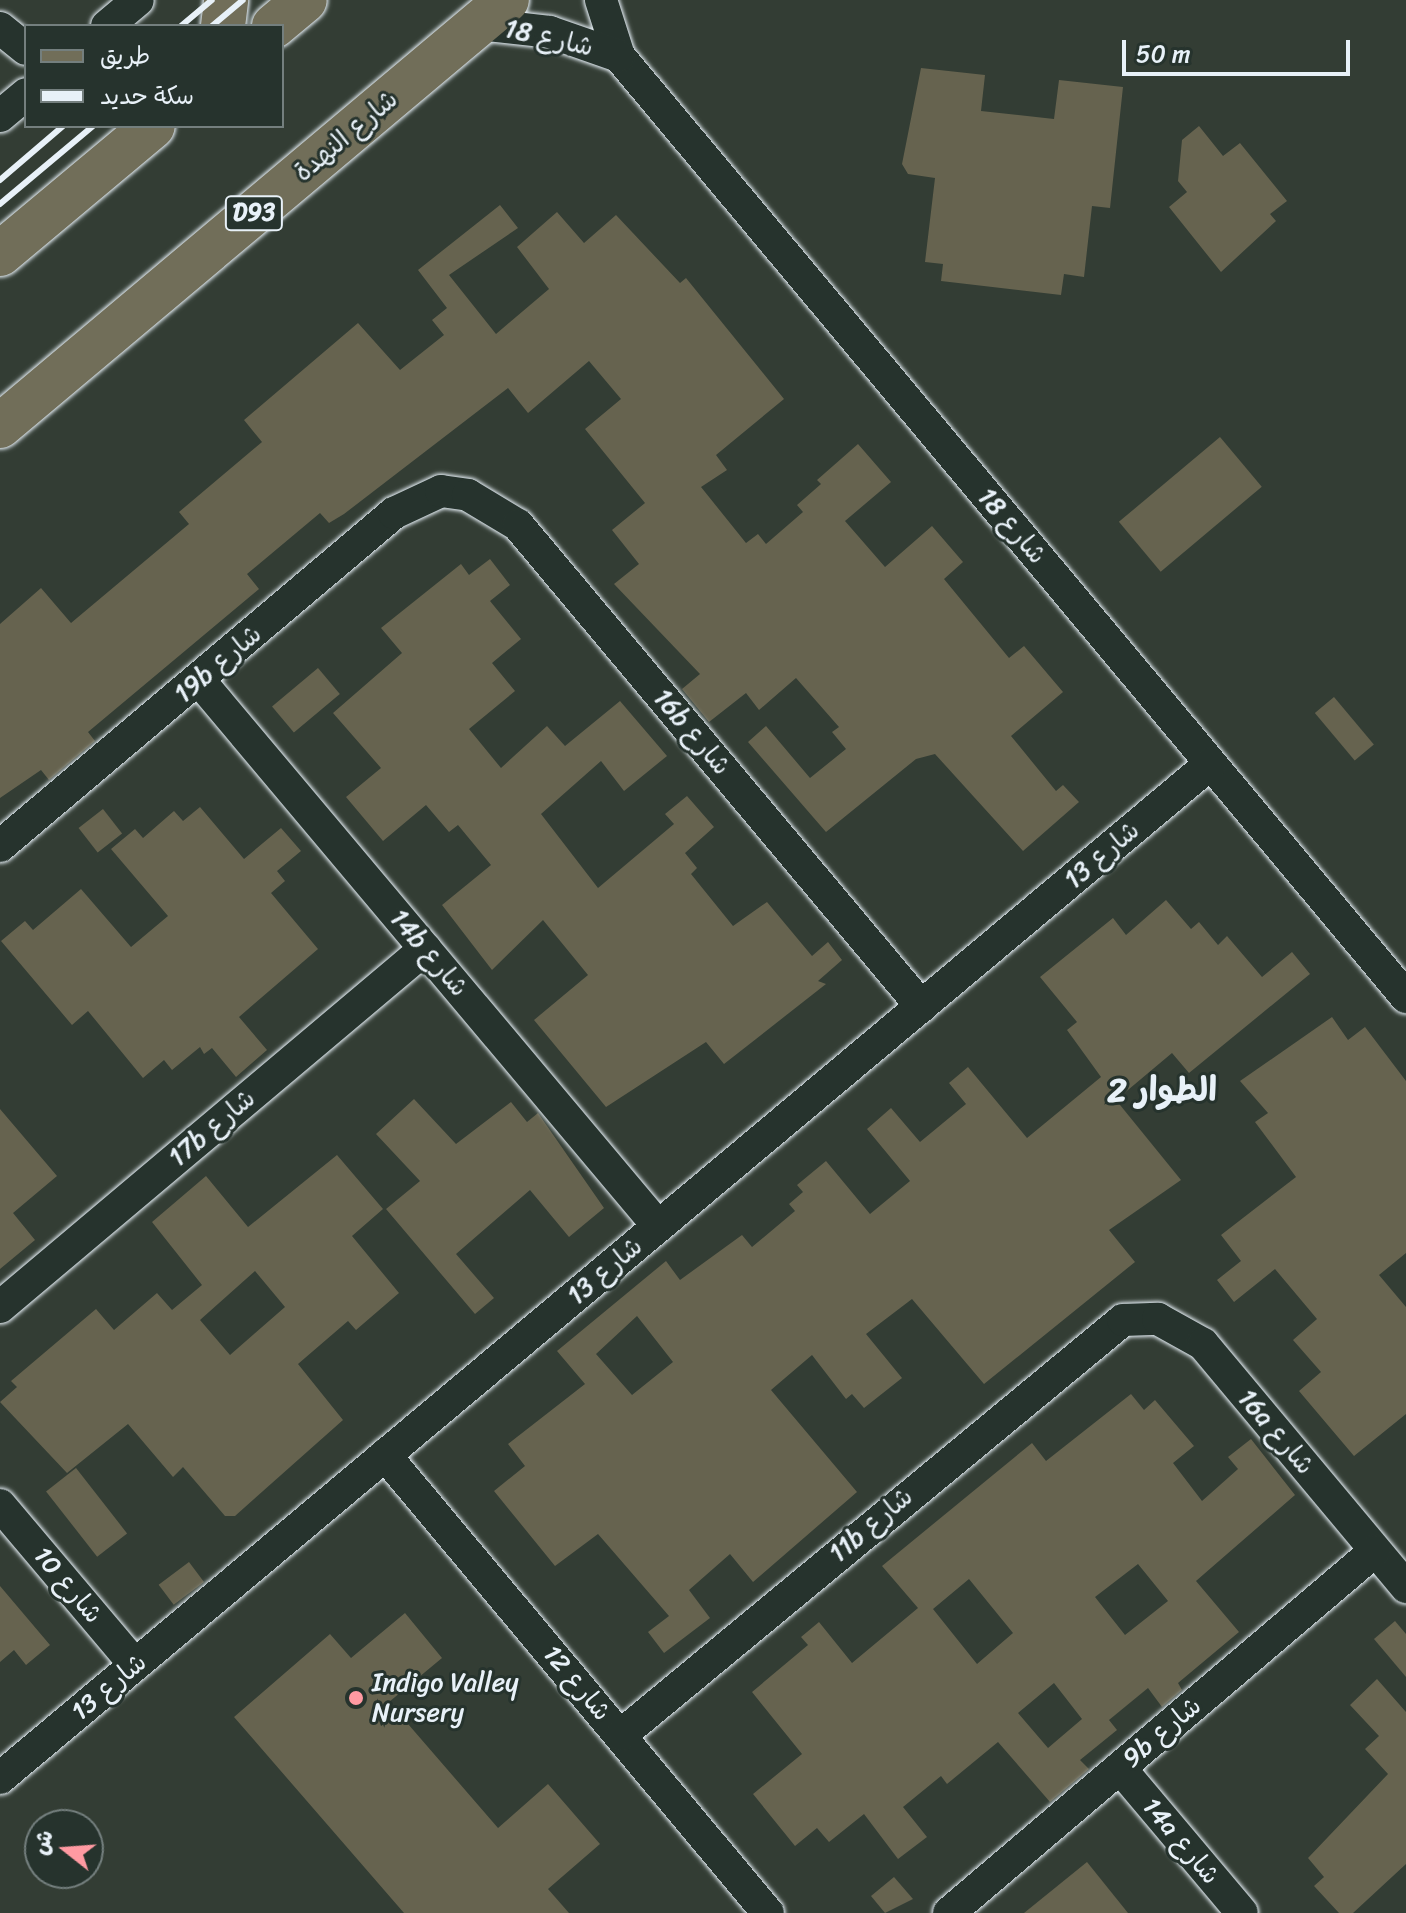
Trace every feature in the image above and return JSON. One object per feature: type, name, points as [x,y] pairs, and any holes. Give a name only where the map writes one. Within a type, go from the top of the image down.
[{"type":"main road","points":[[223,24],[226,0]]},
{"type":"main road","points":[[276,24],[305,0]]},
{"type":"main road","name":"شارع النهدة","points":[[0,426],[493,12]]},
{"type":"main road","points":[[0,254],[151,128]]},
{"type":"street","points":[[109,24],[138,0]]},
{"type":"street","name":"شارع 18","points":[[601,0],[619,56],[1406,997]]},
{"type":"street","name":"شارع 18","points":[[493,12],[619,56]]},
{"type":"street","points":[[0,28],[24,47]]},
{"type":"street","points":[[0,116],[24,96]]},
{"type":"street","name":"19b شارع","points":[[0,846],[394,513],[441,491]]},
{"type":"street","name":"16b شارع","points":[[441,491],[496,506],[518,525],[921,1006]]},
{"type":"street","name":"14b شارع","points":[[199,680],[658,1226]]},
{"type":"street","name":"شارع 13","points":[[0,1778],[1210,764]]},
{"type":"street","name":"17b شارع","points":[[0,1307],[425,949]]},
{"type":"street","name":"16a شارع","points":[[1123,1320],[1158,1319],[1203,1344],[1406,1587]]},
{"type":"street","name":"11b شارع","points":[[621,1735],[1123,1320]]},
{"type":"street","name":"شارع 12","points":[[385,1455],[768,1913]]},
{"type":"street","name":"شارع 10","points":[[0,1505],[135,1665]]},
{"type":"street","name":"9b شارع","points":[[949,1913],[1375,1551]]},
{"type":"street","name":"14a شارع","points":[[1120,1768],[1242,1913]]},
{"type":"building","points":[[921,68],[985,75],[981,111],[1054,119],[1059,80],[1123,87],[1110,208],[1092,206],[1084,277],[1064,274],[1061,295],[941,281],[943,264],[925,262],[935,178],[908,174],[902,164]]},
{"type":"building","points":[[1199,126],[1223,156],[1240,143],[1287,201],[1270,214],[1276,221],[1221,272],[1169,207],[1187,192],[1178,181],[1182,140]]},
{"type":"building","points":[[500,205],[518,228],[449,275],[496,334],[549,289],[517,247],[557,212],[584,243],[616,215],[680,283],[686,278],[784,399],[716,455],[727,470],[701,487],[746,543],[758,534],[766,544],[803,512],[797,505],[821,484],[817,480],[858,444],[891,482],[845,521],[885,567],[932,526],[963,562],[944,579],[1009,658],[1024,646],[1063,692],[1011,736],[1056,791],[1063,785],[1079,802],[1023,851],[935,754],[916,759],[826,832],[748,742],[766,726],[810,778],[846,749],[832,732],[839,727],[796,678],[759,710],[746,693],[709,722],[682,689],[700,674],[614,584],[639,564],[612,530],[645,503],[585,429],[621,399],[589,361],[528,413],[508,388],[344,514],[329,523],[320,513],[247,574],[259,589],[88,732],[95,741],[49,780],[41,770],[0,798],[0,624],[41,588],[71,623],[189,524],[179,512],[262,442],[244,420],[358,323],[400,370],[444,335],[432,320],[447,308],[418,270]]},
{"type":"building","points":[[1220,437],[1262,487],[1161,572],[1119,522]]},
{"type":"building","points":[[490,559],[510,585],[490,601],[521,639],[492,663],[515,691],[469,729],[501,768],[547,726],[565,746],[620,701],[667,756],[624,791],[601,761],[541,814],[598,888],[674,824],[665,814],[687,796],[714,827],[685,853],[697,868],[691,874],[733,926],[767,902],[812,956],[828,942],[842,960],[818,981],[826,984],[724,1064],[706,1042],[606,1107],[534,1020],[588,975],[543,920],[492,970],[442,905],[491,865],[458,825],[449,832],[426,805],[383,841],[346,797],[381,768],[333,713],[402,653],[381,628],[461,564],[469,575]]},
{"type":"building","points":[[318,668],[340,694],[294,733],[272,707]]},
{"type":"building","points":[[1334,697],[1374,744],[1355,761],[1315,713]]},
{"type":"building","points":[[200,807],[244,859],[281,828],[301,851],[277,871],[285,881],[271,893],[318,949],[239,1017],[267,1050],[236,1077],[212,1048],[204,1054],[200,1047],[172,1070],[164,1060],[143,1078],[88,1011],[72,1025],[1,941],[25,921],[33,930],[81,889],[131,947],[168,916],[111,849],[135,829],[143,838],[174,811],[183,821]]},
{"type":"building","points":[[103,809],[122,833],[98,853],[79,828]]},
{"type":"building","points":[[1166,900],[1191,929],[1199,922],[1218,945],[1227,936],[1262,977],[1292,952],[1310,974],[1189,1073],[1172,1053],[1116,1100],[1181,1180],[1109,1230],[1135,1262],[984,1384],[912,1299],[866,1334],[902,1378],[864,1408],[852,1394],[846,1399],[812,1355],[771,1390],[857,1492],[753,1582],[730,1554],[689,1590],[710,1618],[664,1653],[648,1632],[669,1616],[598,1534],[555,1566],[494,1491],[525,1466],[508,1444],[585,1384],[557,1351],[666,1261],[680,1280],[742,1235],[752,1247],[795,1211],[789,1204],[803,1192],[797,1185],[826,1161],[870,1214],[910,1181],[867,1129],[891,1108],[920,1142],[966,1104],[949,1083],[968,1067],[1027,1138],[1101,1077],[1067,1030],[1077,1022],[1040,977],[1113,918],[1126,935]],"holes":[[[637,1316],[673,1362],[632,1395],[596,1354]]]},
{"type":"building","points":[[1332,1017],[1348,1040],[1365,1027],[1406,1081],[1406,1253],[1379,1275],[1406,1307],[1406,1414],[1354,1456],[1299,1391],[1321,1372],[1293,1340],[1317,1319],[1275,1269],[1234,1302],[1217,1280],[1241,1261],[1221,1235],[1296,1177],[1255,1122],[1268,1113],[1240,1081]]},
{"type":"building","points":[[414,1099],[456,1144],[511,1102],[527,1122],[538,1113],[604,1208],[569,1237],[530,1190],[456,1254],[494,1298],[475,1314],[386,1209],[420,1181],[376,1134]]},
{"type":"building","points":[[0,1109],[57,1176],[13,1213],[35,1240],[0,1269]]},
{"type":"building","points":[[337,1155],[383,1209],[352,1236],[399,1293],[356,1330],[348,1321],[298,1364],[343,1420],[235,1516],[225,1516],[183,1467],[173,1477],[128,1424],[67,1473],[0,1402],[17,1387],[11,1381],[96,1309],[114,1330],[157,1293],[172,1310],[202,1285],[152,1222],[206,1176],[248,1227]],"holes":[[[255,1271],[285,1307],[230,1355],[200,1320]]]},
{"type":"building","points":[[1131,1394],[1144,1410],[1155,1400],[1194,1446],[1173,1463],[1202,1501],[1238,1469],[1228,1457],[1251,1439],[1295,1495],[1196,1581],[1239,1632],[1178,1683],[1182,1690],[1162,1707],[1148,1688],[1109,1720],[1117,1730],[1080,1760],[1089,1769],[1050,1802],[998,1742],[947,1784],[941,1776],[903,1807],[927,1837],[898,1859],[864,1814],[829,1842],[817,1828],[795,1846],[753,1794],[802,1754],[752,1692],[808,1645],[801,1637],[819,1622],[852,1663],[918,1608],[882,1566],[1032,1443],[1046,1461]],"holes":[[[1138,1564],[1168,1601],[1125,1635],[1095,1597]],[[969,1579],[1013,1633],[977,1664],[933,1609]],[[1054,1683],[1082,1719],[1048,1748],[1018,1713]]]},
{"type":"building","points":[[76,1468],[127,1533],[97,1557],[46,1491]]},
{"type":"building","points":[[189,1562],[204,1582],[174,1605],[159,1585]]},
{"type":"building","points":[[0,1586],[50,1645],[26,1665],[14,1650],[0,1662]]},
{"type":"building","points":[[405,1613],[442,1658],[389,1702],[498,1828],[548,1784],[600,1844],[548,1889],[569,1913],[404,1913],[234,1717],[330,1634],[351,1658]]},
{"type":"building","points":[[1395,1621],[1406,1634],[1406,1677],[1374,1639]]},
{"type":"building","points":[[1377,1679],[1406,1712],[1406,1864],[1353,1913],[1339,1913],[1314,1886],[1324,1877],[1308,1858],[1388,1774],[1365,1749],[1379,1736],[1350,1705]]},
{"type":"building","points":[[1087,1862],[1128,1913],[1024,1913]]},
{"type":"building","points":[[894,1877],[913,1899],[885,1913],[871,1896]]},
{"type":"railway","points":[[183,24],[212,0]]},
{"type":"railway","points":[[214,24],[243,0]]},
{"type":"railway","points":[[0,180],[61,128]]},
{"type":"railway","points":[[0,204],[91,128]]},
{"type":"place","name":"Indigo Valley Nursery","points":[[356,1698]]},
{"type":"district","name":"الطوار 2","points":[[1162,1091]]}]
